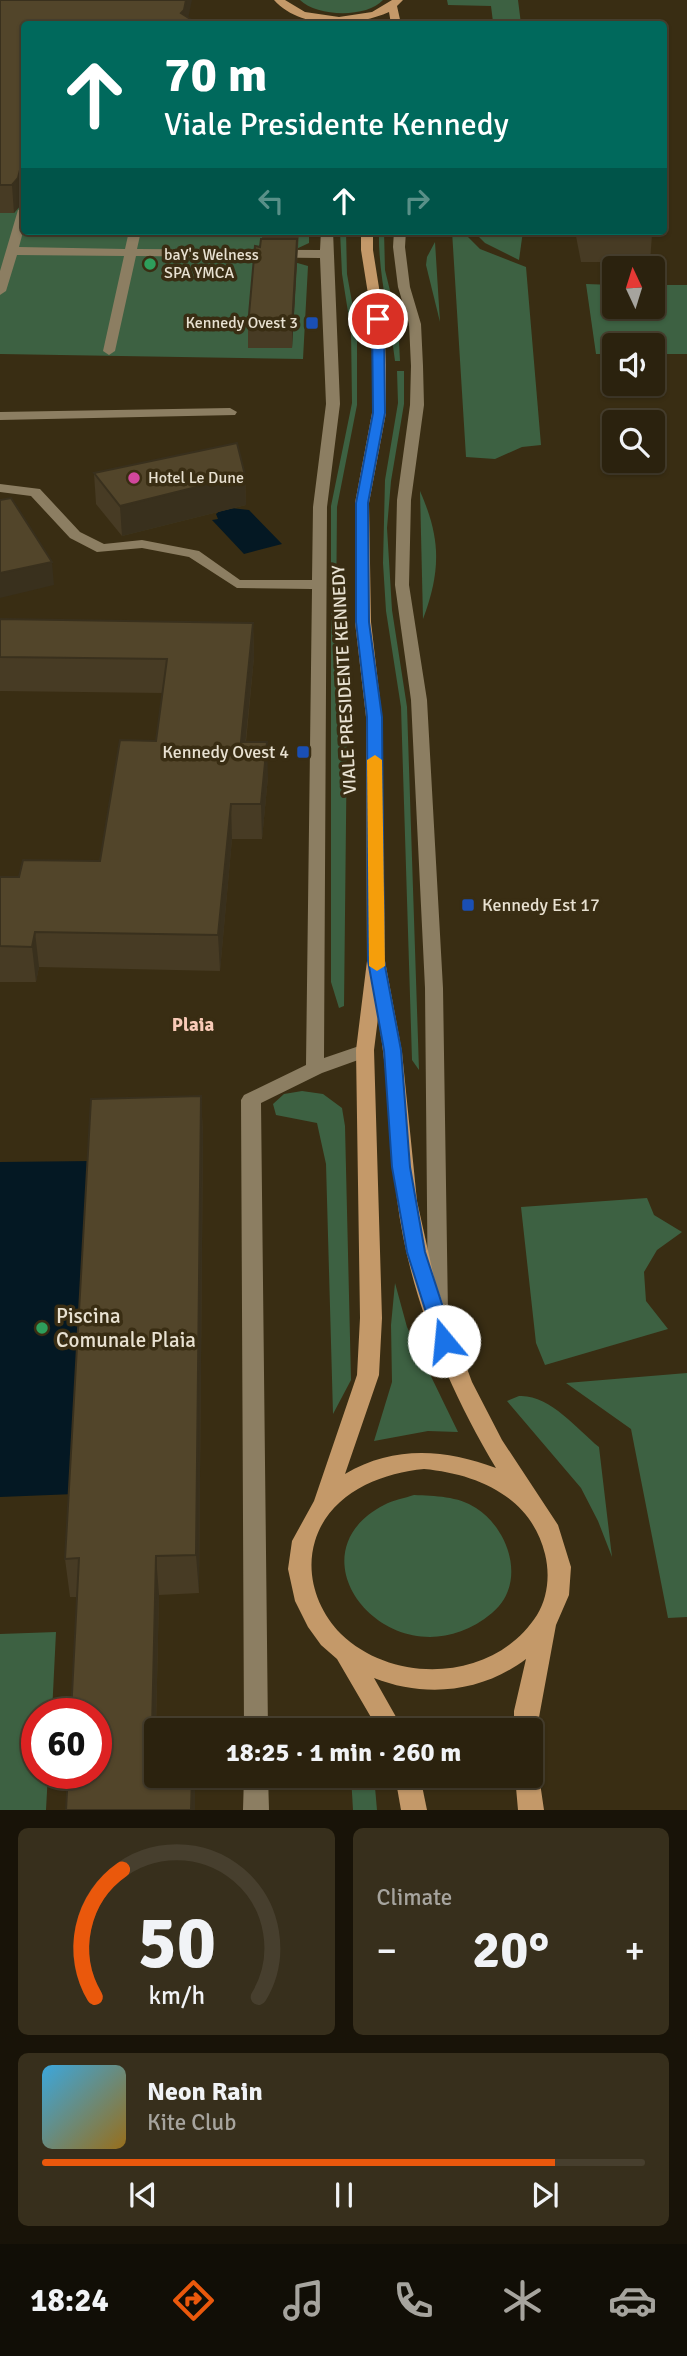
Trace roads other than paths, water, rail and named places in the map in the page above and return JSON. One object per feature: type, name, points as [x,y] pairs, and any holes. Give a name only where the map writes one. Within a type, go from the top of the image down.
[{"type":"main road","points":[[279,0],[284,6],[298,13],[326,18],[365,17],[395,4]]},
{"type":"main road","points":[[326,18],[332,21]]},
{"type":"main road","name":"VIALE PRESIDENTE KENNEDY","points":[[367,235],[378,319],[380,365],[379,413],[362,503],[363,622],[374,717],[376,961]]},
{"type":"main road","points":[[376,961],[365,1050],[371,1318],[368,1375],[323,1506],[303,1544],[300,1558],[302,1587],[321,1629],[345,1651],[380,1671],[422,1680],[465,1676],[504,1662],[521,1651],[546,1622]]},
{"type":"main road","points":[[376,961],[393,1050],[401,1167],[416,1252],[451,1361],[491,1439],[553,1538],[559,1566],[557,1595],[546,1622],[526,1718]]},
{"type":"main road","points":[[323,1506],[334,1494],[362,1475],[396,1463],[414,1461],[450,1462],[468,1466],[501,1480],[529,1501]]},
{"type":"main road","points":[[345,1651],[384,1718]]},
{"type":"main road","points":[[409,1788],[414,1810]]},
{"type":"main road","points":[[528,1788],[531,1810]]},
{"type":"lane","points":[[0,291],[21,220]]},
{"type":"lane","points":[[109,351],[134,235]]},
{"type":"lane","points":[[314,1068],[321,619],[318,585],[320,507],[333,404],[327,235]]},
{"type":"lane","points":[[400,235],[404,287],[415,324],[417,366],[418,405],[404,500],[401,585],[419,700],[422,747],[434,1001],[439,1321]]},
{"type":"lane","points":[[12,251],[326,254]]},
{"type":"lane","points":[[0,416],[230,412]]},
{"type":"lane","points":[[0,488],[35,492],[75,535],[102,549],[142,544],[194,554],[237,584],[318,585]]},
{"type":"lane","points":[[256,1718],[251,1100],[314,1068],[365,1050]]},
{"type":"lane","points":[[256,1788],[256,1810]]},
{"type":"water","points":[[221,510],[249,510],[282,544],[244,554],[212,520],[218,519],[216,514]]},
{"type":"water","name":"Piscina Comunale Plaia","points":[[94,1161],[75,1494],[0,1497],[0,1162]]},
{"type":"place","name":"baY's Welness SPA YMCA","points":[[150,264]]},
{"type":"place","name":"Kennedy Ovest 3","points":[[312,323]]},
{"type":"place","name":"Hotel Le Dune","points":[[134,478]]},
{"type":"place","name":"Kennedy Ovest 4","points":[[303,752]]},
{"type":"place","name":"Kennedy Est 17","points":[[468,905]]},
{"type":"place","name":"Piscina Comunale Plaia","points":[[42,1328]]},
{"type":"district","name":"Plaia","points":[[193,1025]]}]
